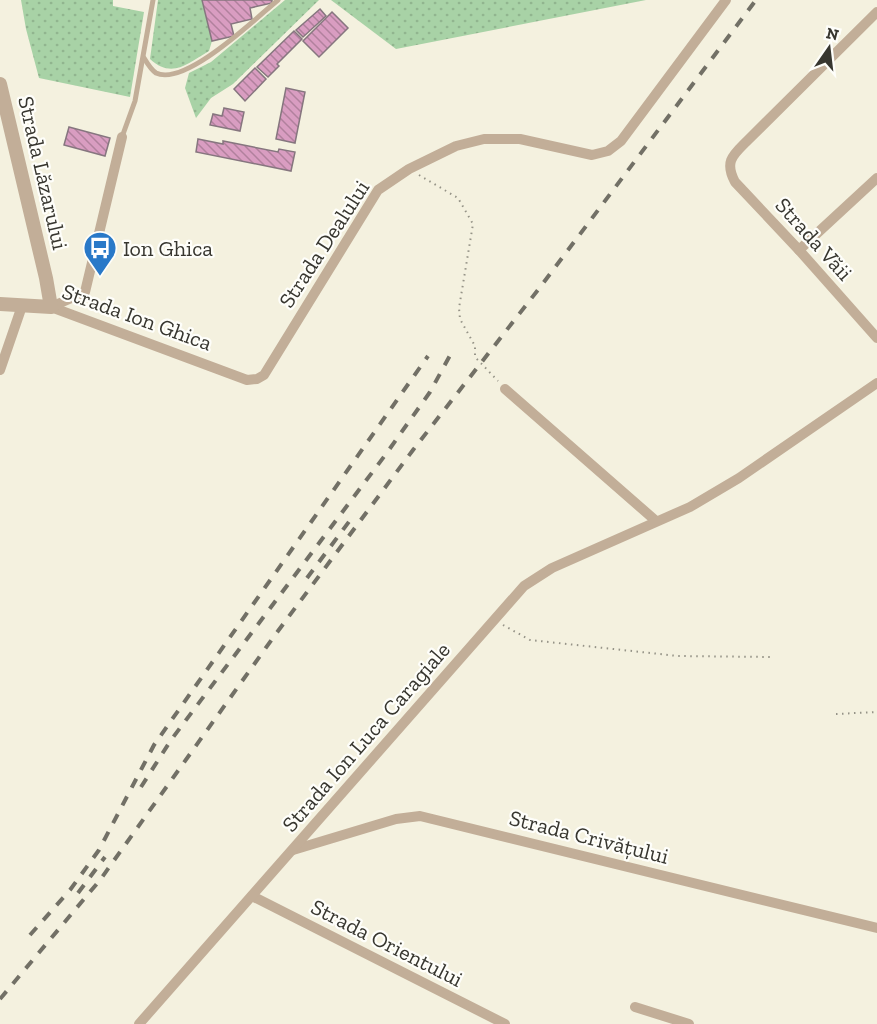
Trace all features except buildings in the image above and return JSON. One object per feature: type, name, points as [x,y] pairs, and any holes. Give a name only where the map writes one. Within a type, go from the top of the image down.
[{"type":"street","name":"Strada Dealului","points":[[257,379],[264,375],[378,190],[409,169],[456,146],[484,139],[520,139],[592,155],[608,151],[621,141],[726,0]]},
{"type":"street","name":"Strada Văii","points":[[877,12],[748,140],[729,163],[729,171],[735,182],[877,338]]},
{"type":"street","name":"Strada Lăzarului","points":[[0,84],[51,307]]},
{"type":"street","points":[[51,307],[85,292],[122,137]]},
{"type":"street","points":[[799,250],[877,178]]},
{"type":"street","name":"Strada Ion Ghica","points":[[0,304],[51,307],[247,380],[257,379]]},
{"type":"street","points":[[0,370],[22,306]]},
{"type":"street","name":"Strada Ion Luca Caragiale","points":[[139,1024],[524,586],[552,568],[690,507],[739,478],[877,383]]},
{"type":"street","points":[[505,389],[656,521]]},
{"type":"street","name":"Strada Crivățului","points":[[293,850],[396,819],[420,816],[877,928]]},
{"type":"street","name":"Strada Orientului","points":[[252,896],[505,1024]]},
{"type":"street","points":[[635,1007],[689,1024]]},
{"type":"lane","points":[[122,137],[135,101],[153,0]]},
{"type":"lane","points":[[144,58],[154,72],[167,76],[181,72],[217,52],[278,0]]},
{"type":"path","points":[[409,169],[458,198],[473,224],[459,308],[460,319],[475,346],[475,357],[505,389]]},
{"type":"path","points":[[494,620],[530,640],[678,656],[774,657]]},
{"type":"path","points":[[836,714],[877,712]]},
{"type":"green space","points":[[21,0],[113,0],[113,6],[144,12],[130,97],[39,78]]},
{"type":"green space","points":[[158,0],[202,0],[212,41],[209,51],[186,65],[173,69],[158,65],[150,59]]},
{"type":"green space","points":[[285,0],[319,0],[233,84],[211,98],[196,118],[185,88],[189,73],[211,62]]},
{"type":"green space","points":[[331,0],[646,0],[396,49]]},
{"type":"railway","points":[[0,999],[100,880],[275,635],[756,0]]},
{"type":"railway","points":[[141,787],[171,740],[386,454],[430,392],[453,350]]},
{"type":"railway","points":[[30,935],[70,890],[99,850],[154,745],[428,356]]},
{"type":"railway","points":[[307,578],[354,515]]},
{"type":"railway","points":[[78,893],[105,857]]},
{"type":"place","name":"Ion Ghica","points":[[100,277]]}]
